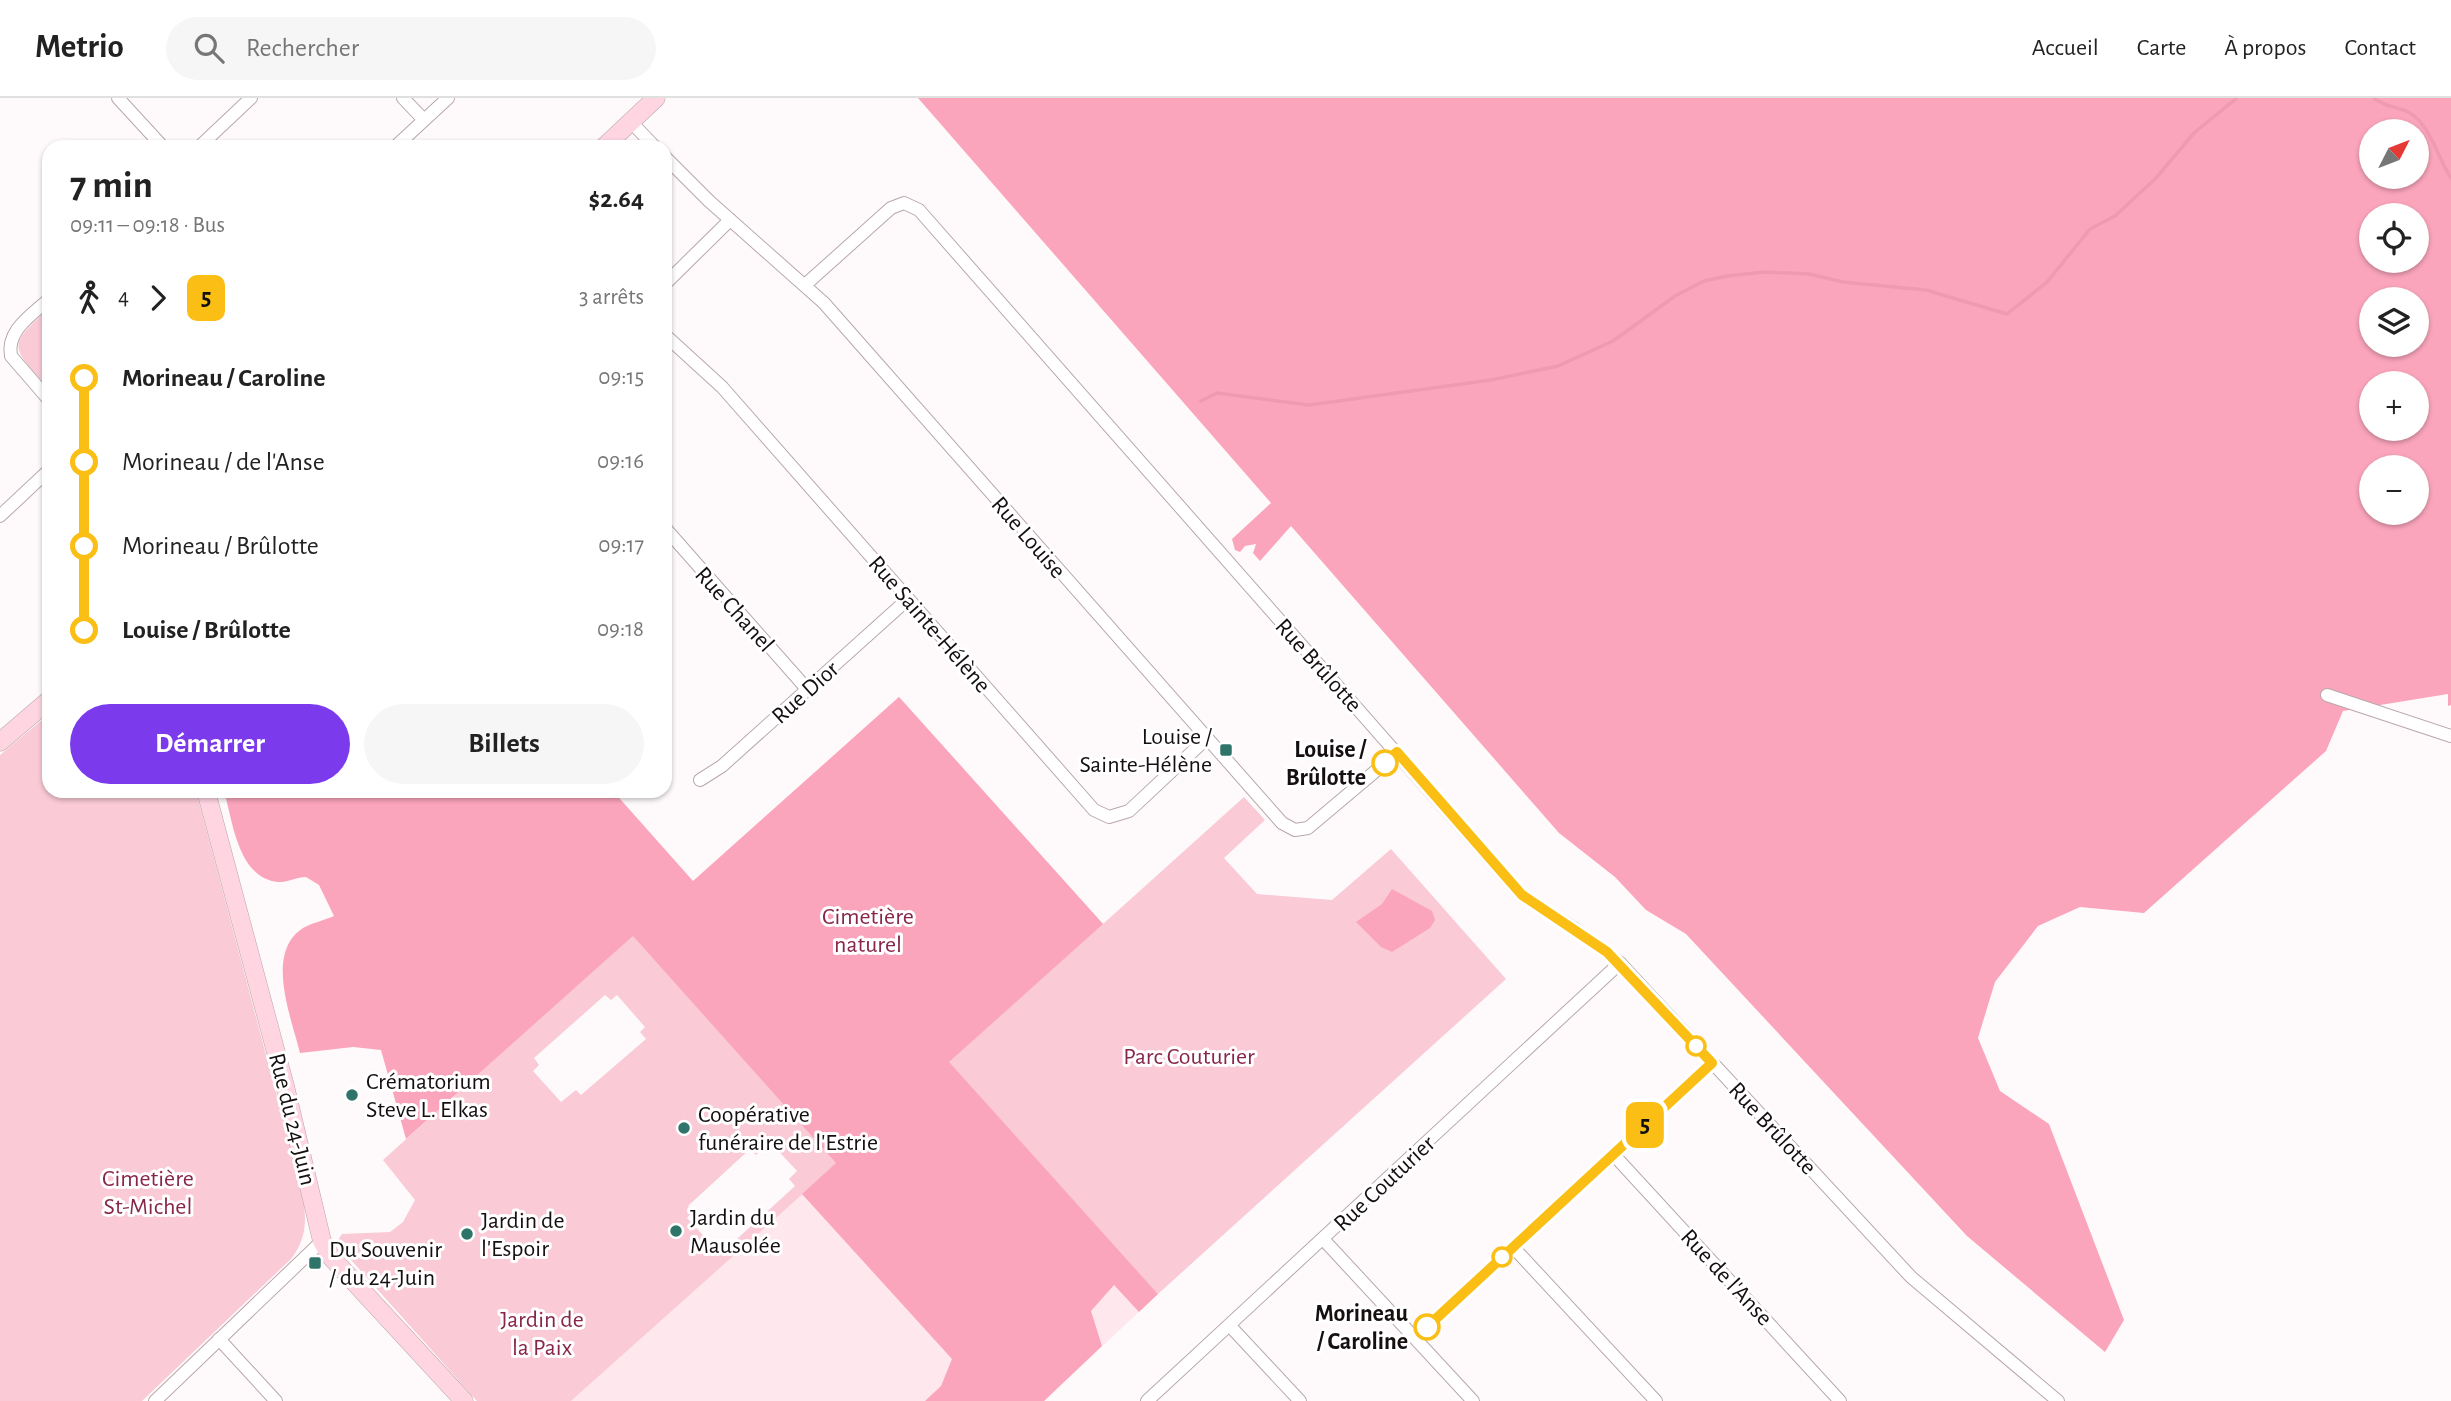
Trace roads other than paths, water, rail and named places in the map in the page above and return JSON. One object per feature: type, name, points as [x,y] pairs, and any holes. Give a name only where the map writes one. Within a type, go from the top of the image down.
[{"type":"street","points":[[118,98],[157,140]]},
{"type":"street","points":[[206,140],[251,98]]},
{"type":"street","points":[[403,98],[424,120]]},
{"type":"street","points":[[403,140],[448,98]]},
{"type":"street","points":[[612,140],[656,98]]},
{"type":"street","points":[[631,122],[648,140]]},
{"type":"street","name":"Rue Louise","points":[[672,165],[842,322],[1276,817],[1295,830],[1308,828],[1397,752]]},
{"type":"street","name":"Rue Brûlotte","points":[[805,285],[891,208],[904,203],[913,205],[1522,895],[1596,943],[1620,963],[1927,1293],[2058,1401]]},
{"type":"street","points":[[672,277],[730,220]]},
{"type":"street","points":[[42,306],[15,331],[9,348],[11,356],[42,392]]},
{"type":"street","name":"Rue Sainte-Hélène","points":[[672,341],[722,387],[1084,800],[1101,815],[1118,816],[1129,811],[1206,739]]},
{"type":"street","points":[[0,516],[42,477]]},
{"type":"street","name":"Rue Chanel","points":[[672,536],[807,689]]},
{"type":"street","name":"Rue Dior","points":[[700,780],[722,766],[908,599]]},
{"type":"street","points":[[2327,695],[2451,736]]},
{"type":"street","points":[[0,742],[42,706]]},
{"type":"street","name":"Rue du 24-Juin","points":[[208,798],[288,1097],[322,1241],[331,1257],[464,1401]]},
{"type":"street","name":"Rue Couturier","points":[[1147,1401],[1620,963]]},
{"type":"street","points":[[1415,1338],[1712,1063]]},
{"type":"street","name":"Rue de l'Anse","points":[[1613,1154],[1840,1401]]},
{"type":"street","points":[[1323,1239],[1473,1401]]},
{"type":"street","points":[[155,1401],[322,1241]]},
{"type":"street","points":[[1513,1247],[1656,1401]]},
{"type":"street","points":[[1230,1326],[1300,1401]]},
{"type":"street","points":[[219,1339],[276,1401]]},
{"type":"waterway","points":[[1201,401],[1217,393],[1309,405],[1491,380],[1558,366],[1613,341],[1675,296],[1704,281],[1764,272],[1809,274],[1843,282],[1926,290],[2007,314],[2047,282],[2090,229],[2115,216],[2155,179],[2195,132],[2237,98]]},
{"type":"waterway","points":[[2374,98],[2410,113],[2417,119],[2429,134],[2451,178]]},
{"type":"place","name":"Louise / Sainte-Hélène","points":[[1226,750]]},
{"type":"place","name":"Louise / Brûlotte","points":[[1385,763]]},
{"type":"place","name":"Crématorium Steve L. Elkas","points":[[352,1095]]},
{"type":"place","name":"Coopérative funéraire de l'Estrie","points":[[684,1128]]},
{"type":"place","name":"Jardin du Mausolée","points":[[676,1231]]},
{"type":"place","name":"Jardin de l'Espoir","points":[[467,1234]]},
{"type":"place","name":"Du Souvenir / du 24-Juin","points":[[315,1263]]},
{"type":"place","name":"Morineau / Caroline","points":[[1427,1327]]},
{"type":"park label","name":"Cimetière naturel","points":[[868,930]]},
{"type":"park label","name":"Parc Couturier","points":[[1189,1056]]},
{"type":"park label","name":"Cimetière St-Michel","points":[[148,1192]]},
{"type":"park label","name":"Jardin de la Paix","points":[[542,1333]]}]
